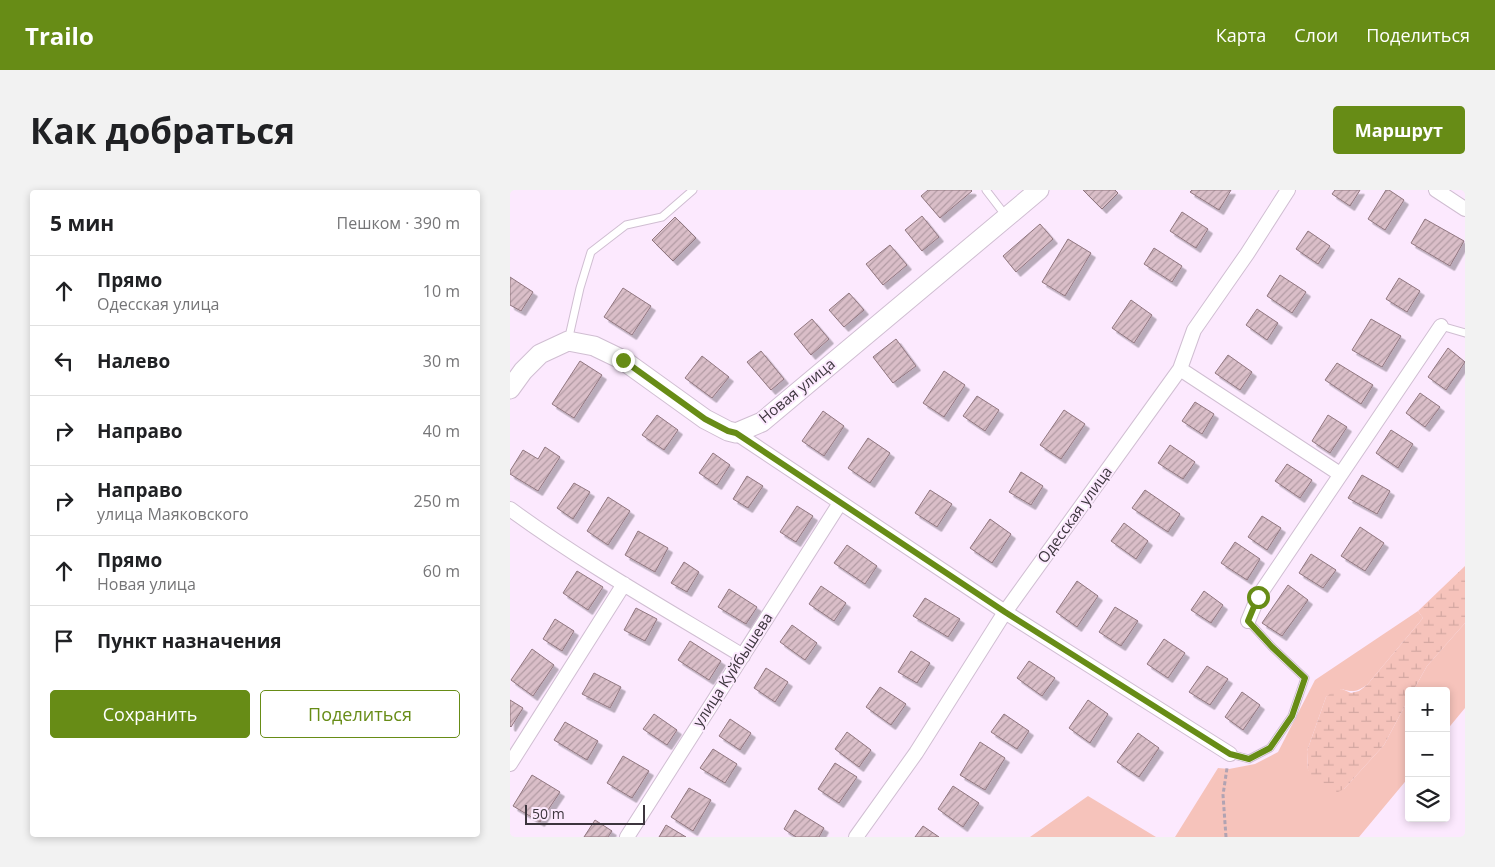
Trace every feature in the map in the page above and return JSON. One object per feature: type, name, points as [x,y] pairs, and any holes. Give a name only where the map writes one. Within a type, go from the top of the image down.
[{"type":"main road","name":"Новая улица","points":[[736,433],[762,422],[1039,190]]},
{"type":"main road","points":[[510,389],[523,371],[540,354],[568,341],[594,346],[623,360],[705,419],[736,433]]},
{"type":"street","name":"Одесская улица","points":[[856,837],[916,753],[1005,612],[1180,369],[1194,330],[1248,254],[1288,190]]},
{"type":"street","points":[[1436,190],[1465,209]]},
{"type":"street","points":[[1248,621],[1258,597],[1441,326]]},
{"type":"street","points":[[1180,369],[1340,474]]},
{"type":"street","points":[[736,433],[1005,612],[1230,754]]},
{"type":"street","name":"улица Куйбышева","points":[[627,837],[840,503]]},
{"type":"street","points":[[510,509],[624,584],[743,656]]},
{"type":"street","points":[[510,764],[624,584]]},
{"type":"lane","points":[[568,341],[580,288],[591,252],[626,225],[662,217],[693,190]]},
{"type":"lane","points":[[986,190],[1006,217]]},
{"type":"lane","points":[[1441,326],[1465,333]]},
{"type":"lane","points":[[1230,754],[1249,759],[1270,748],[1292,716],[1305,678],[1248,621]]},
{"type":"path","points":[[1226,837],[1222,795],[1230,754]]},
{"type":"green space","points":[[1465,566],[1465,623],[1427,666],[1415,687],[1405,687],[1405,706],[1384,745],[1344,789],[1336,793],[1326,791],[1312,778],[1308,770],[1307,751],[1326,697],[1334,691],[1342,689],[1351,693],[1359,691],[1367,685],[1423,618],[1418,611]]},
{"type":"green space","points":[[1418,611],[1423,618],[1367,685],[1355,691],[1342,689],[1326,697],[1307,751],[1308,770],[1344,789],[1384,745],[1405,706],[1405,782],[1359,837],[1175,837],[1218,768],[1229,769],[1255,764],[1278,752],[1315,680]]},
{"type":"green space","points":[[1465,623],[1465,708],[1450,726],[1450,687],[1415,687],[1427,666]]},
{"type":"green space","points":[[1088,796],[1156,837],[1030,837]]},
{"type":"building","points":[[928,190],[972,191],[940,218],[921,196]]},
{"type":"building","points":[[1083,190],[1115,190],[1118,193],[1102,209]]},
{"type":"building","points":[[1192,190],[1231,190],[1219,210],[1190,192]]},
{"type":"building","points":[[1335,190],[1360,190],[1350,206],[1332,194]]},
{"type":"building","points":[[1386,190],[1404,200],[1385,230],[1368,219]]},
{"type":"building","points":[[1182,212],[1208,229],[1196,248],[1170,231]]},
{"type":"building","points":[[922,216],[939,237],[922,251],[905,230]]},
{"type":"building","points":[[675,217],[696,238],[673,261],[652,240]]},
{"type":"building","points":[[1425,219],[1464,241],[1450,266],[1411,243]]},
{"type":"building","points":[[1040,224],[1053,239],[1016,272],[1003,256]]},
{"type":"building","points":[[1308,231],[1330,246],[1318,264],[1296,249]]},
{"type":"building","points":[[1068,239],[1091,253],[1065,296],[1042,282]]},
{"type":"building","points":[[890,245],[907,265],[883,285],[866,264]]},
{"type":"building","points":[[1154,248],[1182,266],[1172,282],[1144,264]]},
{"type":"building","points":[[1280,275],[1306,292],[1292,313],[1267,296]]},
{"type":"building","points":[[510,277],[533,292],[521,311],[510,305]]},
{"type":"building","points":[[1399,278],[1420,291],[1407,312],[1386,299]]},
{"type":"building","points":[[623,288],[651,306],[632,335],[604,317]]},
{"type":"building","points":[[849,293],[864,310],[844,327],[829,310]]},
{"type":"building","points":[[1131,300],[1152,315],[1134,343],[1112,328]]},
{"type":"building","points":[[1257,309],[1278,323],[1267,340],[1246,325]]},
{"type":"building","points":[[812,319],[829,339],[811,355],[794,334]]},
{"type":"building","points":[[1371,319],[1401,336],[1382,367],[1352,350]]},
{"type":"building","points":[[896,339],[916,366],[893,383],[873,357]]},
{"type":"building","points":[[1448,348],[1465,362],[1446,390],[1428,377]]},
{"type":"building","points":[[761,351],[784,379],[771,390],[747,362]]},
{"type":"building","points":[[1228,355],[1252,372],[1240,390],[1215,373]]},
{"type":"building","points":[[702,356],[729,377],[712,398],[685,378]]},
{"type":"building","points":[[580,361],[602,375],[574,418],[552,404]]},
{"type":"building","points":[[1337,363],[1373,385],[1361,404],[1325,380]]},
{"type":"building","points":[[944,371],[965,385],[944,417],[923,403]]},
{"type":"building","points":[[1420,393],[1440,407],[1425,427],[1406,413]]},
{"type":"building","points":[[977,396],[999,410],[985,431],[963,416]]},
{"type":"building","points":[[1195,402],[1214,414],[1202,434],[1182,421]]},
{"type":"building","points":[[1064,410],[1085,424],[1061,459],[1040,445]]},
{"type":"building","points":[[823,411],[844,426],[824,456],[802,441]]},
{"type":"building","points":[[657,415],[678,430],[664,450],[642,435]]},
{"type":"building","points":[[1328,415],[1347,427],[1330,453],[1312,441]]},
{"type":"building","points":[[1391,430],[1413,444],[1398,468],[1376,453]]},
{"type":"building","points":[[868,438],[890,453],[870,483],[848,468]]},
{"type":"building","points":[[1170,445],[1195,462],[1183,479],[1158,463]]},
{"type":"building","points":[[545,447],[560,457],[538,491],[510,474],[510,471],[523,450],[538,459]]},
{"type":"building","points":[[713,453],[730,465],[717,485],[699,473]]},
{"type":"building","points":[[1287,464],[1312,480],[1300,498],[1275,481]]},
{"type":"building","points":[[1021,472],[1043,486],[1031,505],[1009,492]]},
{"type":"building","points":[[1362,475],[1390,491],[1377,514],[1348,498]]},
{"type":"building","points":[[747,476],[763,486],[748,508],[733,499]]},
{"type":"building","points":[[574,483],[590,492],[573,519],[557,508]]},
{"type":"building","points":[[930,490],[952,504],[937,527],[915,513]]},
{"type":"building","points":[[1145,490],[1180,514],[1168,532],[1132,508]]},
{"type":"building","points":[[608,497],[630,511],[608,545],[587,531]]},
{"type":"building","points":[[797,506],[813,516],[796,542],[780,532]]},
{"type":"building","points":[[1262,516],[1281,528],[1267,550],[1248,537]]},
{"type":"building","points":[[990,519],[1011,534],[992,563],[970,548]]},
{"type":"building","points":[[1124,523],[1148,541],[1136,559],[1111,541]]},
{"type":"building","points":[[1360,527],[1384,543],[1365,571],[1341,556]]},
{"type":"building","points":[[638,531],[668,548],[655,572],[625,555]]},
{"type":"building","points":[[1235,542],[1260,559],[1247,580],[1221,563]]},
{"type":"building","points":[[847,545],[877,566],[865,584],[834,563]]},
{"type":"building","points":[[1311,554],[1336,570],[1323,588],[1299,573]]},
{"type":"building","points":[[684,562],[699,572],[687,592],[671,583]]},
{"type":"building","points":[[577,571],[603,587],[588,610],[563,593]]},
{"type":"building","points":[[1077,581],[1098,596],[1077,627],[1056,612]]},
{"type":"building","points":[[1288,585],[1308,600],[1282,636],[1262,623]]},
{"type":"building","points":[[821,586],[846,603],[834,621],[809,604]]},
{"type":"building","points":[[729,589],[757,607],[746,624],[718,607]]},
{"type":"building","points":[[1204,591],[1223,605],[1211,623],[1191,610]]},
{"type":"building","points":[[925,598],[960,619],[948,637],[913,616]]},
{"type":"building","points":[[1115,607],[1138,621],[1121,646],[1099,632]]},
{"type":"building","points":[[636,608],[657,619],[645,641],[624,630]]},
{"type":"building","points":[[555,619],[574,631],[562,651],[543,639]]},
{"type":"building","points":[[792,625],[817,643],[805,660],[780,642]]},
{"type":"building","points":[[1164,639],[1185,653],[1168,678],[1147,664]]},
{"type":"building","points":[[690,641],[721,661],[709,680],[678,660]]},
{"type":"building","points":[[532,649],[554,665],[533,696],[511,680]]},
{"type":"building","points":[[911,651],[930,663],[917,683],[898,672]]},
{"type":"building","points":[[1029,661],[1055,678],[1042,696],[1017,678]]},
{"type":"building","points":[[1207,666],[1228,679],[1210,705],[1189,692]]},
{"type":"building","points":[[766,668],[788,682],[775,702],[754,688]]},
{"type":"building","points":[[594,673],[621,687],[610,708],[582,694]]},
{"type":"building","points":[[880,687],[906,704],[891,725],[866,707]]},
{"type":"building","points":[[1242,692],[1260,705],[1243,730],[1225,717]]},
{"type":"building","points":[[510,700],[523,708],[511,727],[510,726]]},
{"type":"building","points":[[1088,700],[1108,714],[1090,743],[1069,728]]},
{"type":"building","points":[[654,714],[677,730],[667,745],[643,729]]},
{"type":"building","points":[[1004,714],[1029,731],[1017,749],[991,732]]},
{"type":"building","points":[[730,719],[751,733],[740,750],[719,736]]},
{"type":"building","points":[[565,722],[598,741],[587,760],[554,740]]},
{"type":"building","points":[[847,732],[871,750],[859,767],[835,749]]},
{"type":"building","points":[[1138,733],[1159,748],[1139,777],[1117,762]]},
{"type":"building","points":[[980,742],[1005,758],[985,790],[960,775]]},
{"type":"building","points":[[713,749],[737,764],[725,783],[700,768]]},
{"type":"building","points":[[623,756],[649,771],[632,798],[607,783]]},
{"type":"building","points":[[835,763],[857,777],[839,803],[818,789]]},
{"type":"building","points":[[532,775],[560,792],[540,822],[513,806]]},
{"type":"building","points":[[953,786],[979,803],[963,827],[938,809]]},
{"type":"building","points":[[689,788],[711,800],[693,831],[671,817]]},
{"type":"building","points":[[795,810],[824,828],[819,837],[796,837],[784,829]]},
{"type":"building","points":[[595,820],[612,831],[608,837],[584,837]]},
{"type":"building","points":[[666,825],[686,837],[659,837]]},
{"type":"building","points":[[923,826],[939,837],[915,837]]},
{"type":"route","points":[[623,360],[705,419],[736,433],[1005,612],[1230,754],[1249,759],[1270,748],[1292,716],[1305,678],[1248,621],[1258,597]]}]
